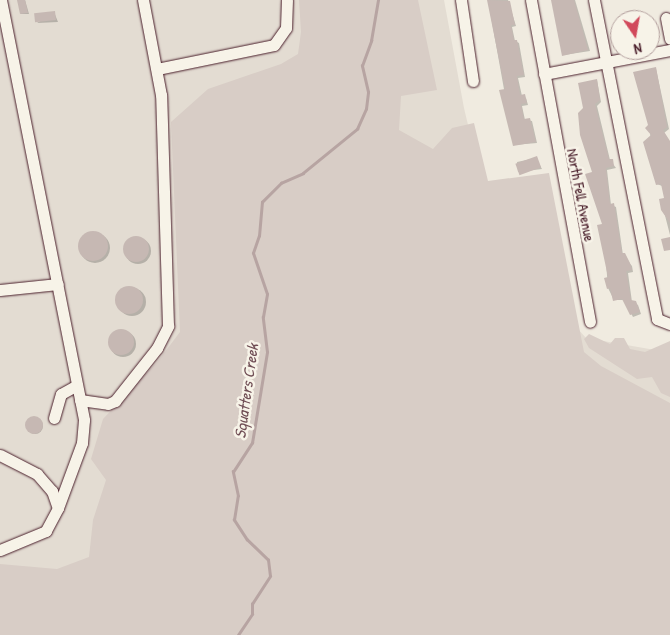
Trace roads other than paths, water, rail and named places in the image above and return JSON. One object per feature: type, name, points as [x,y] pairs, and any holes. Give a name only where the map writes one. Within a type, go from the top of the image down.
[{"type":"street","points":[[0,550],[46,531],[58,508],[82,443],[84,420],[58,284],[4,37],[1,0]]},
{"type":"street","points":[[80,400],[108,404],[116,401],[157,348],[168,326],[166,188],[157,69],[144,0]]},
{"type":"street","points":[[157,69],[274,44],[286,28],[287,0]]},
{"type":"street","points":[[461,0],[473,81]]},
{"type":"street","name":"North Fell Avenue","points":[[531,0],[590,322]]},
{"type":"street","points":[[594,0],[657,319],[670,324]]},
{"type":"street","points":[[666,18],[670,39]]},
{"type":"street","points":[[544,74],[670,50]]},
{"type":"street","points":[[0,290],[58,284]]},
{"type":"street","points":[[54,418],[61,394],[77,386]]},
{"type":"street","points":[[0,455],[37,474],[52,491],[58,508]]},
{"type":"waterway","name":"Squatters Creek","points":[[238,635],[252,614],[252,604],[270,576],[268,560],[247,540],[234,520],[238,496],[233,472],[252,443],[267,352],[263,317],[267,294],[253,253],[259,236],[262,202],[281,183],[303,173],[357,129],[366,109],[368,92],[362,66],[371,41],[378,0]]}]
